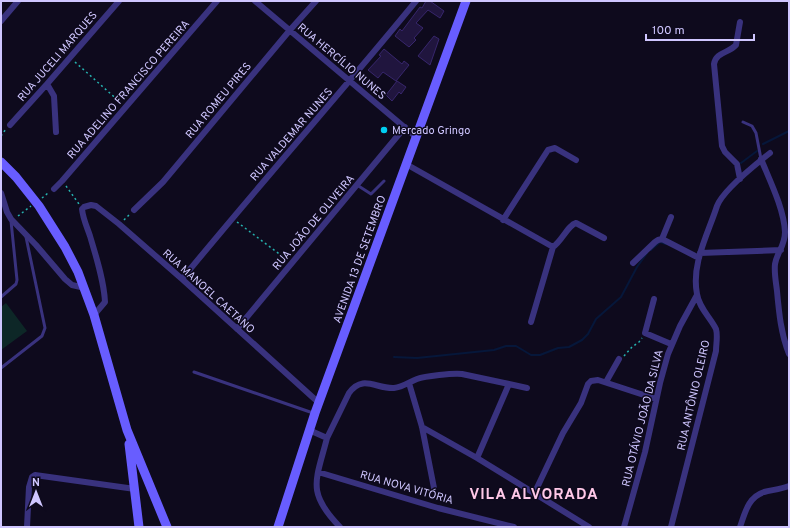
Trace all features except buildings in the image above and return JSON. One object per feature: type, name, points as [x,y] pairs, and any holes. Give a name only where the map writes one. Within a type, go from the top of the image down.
[{"type":"main road","name":"AVENIDA 13 DE SETEMBRO","points":[[278,527],[315,413],[466,1]]},
{"type":"main road","points":[[1,162],[28,192],[54,228],[65,247],[84,288],[94,315],[127,430],[167,527]]},
{"type":"main road","points":[[127,430],[140,527]]},
{"type":"street","points":[[1,20],[18,1]]},
{"type":"street","name":"RUA JUCELI MARQUES","points":[[10,125],[119,1]]},
{"type":"street","name":"RUA ADELINO FRANCISCO PEREIRA","points":[[54,189],[216,1]]},
{"type":"street","name":"RUA HERCÍLIO NUNES","points":[[255,1],[416,137]]},
{"type":"street","name":"RUA ROMEU PIRES","points":[[134,210],[164,182],[290,30],[316,1]]},
{"type":"street","name":"RUA VALDEMAR NUNES","points":[[182,279],[416,1]]},
{"type":"street","points":[[740,22],[736,45],[730,50],[720,54],[716,58],[714,64],[722,146],[725,152],[737,164],[740,179]]},
{"type":"street","points":[[47,84],[54,96],[56,132]]},
{"type":"street","name":"RUA JOÃO DE OLIVEIRA","points":[[237,329],[404,127]]},
{"type":"street","points":[[503,220],[548,150],[555,148],[576,160]]},
{"type":"street","name":"RUA ANTÔNIO OLEIRO","points":[[671,527],[717,341],[716,329],[701,307],[697,295],[696,277],[700,255],[719,202],[740,179],[761,159],[770,153]]},
{"type":"street","points":[[761,159],[784,223],[784,242],[776,259],[775,275],[782,333],[789,354]]},
{"type":"street","points":[[406,164],[553,248]]},
{"type":"street","points":[[1,193],[6,212],[11,219],[72,286],[84,288]]},
{"type":"street","name":"RUA MANOEL CAETANO","points":[[82,209],[91,205],[96,206],[119,224],[319,403]]},
{"type":"street","points":[[82,209],[105,292],[105,302],[94,315]]},
{"type":"street","points":[[662,239],[670,217]]},
{"type":"street","points":[[531,322],[553,248],[562,240],[570,226],[576,223],[604,238]]},
{"type":"street","points":[[633,263],[655,242],[662,239],[700,255],[781,250]]},
{"type":"street","name":"RUA OTÁVIO JOÃO DA SILVA","points":[[624,527],[671,344],[697,295]]},
{"type":"street","points":[[654,299],[645,333],[671,344]]},
{"type":"street","points":[[606,382],[619,359]]},
{"type":"street","points":[[340,527],[320,504],[316,494],[316,482],[327,438],[345,400],[353,388],[364,383],[395,388],[422,378],[455,373],[527,388]]},
{"type":"street","points":[[534,494],[563,433],[581,403],[588,384],[591,381],[606,382],[656,399]]},
{"type":"street","points":[[410,383],[422,427],[434,488]]},
{"type":"street","points":[[477,458],[509,384]]},
{"type":"street","points":[[422,427],[477,458],[588,527]]},
{"type":"street","points":[[309,430],[327,438]]},
{"type":"street","name":"RUA NOVA VITÓRIA","points":[[318,472],[438,508],[514,527]]},
{"type":"street","points":[[27,527],[29,487],[32,477],[35,475],[135,489]]},
{"type":"street","points":[[740,527],[752,499],[764,492],[789,486]]},
{"type":"street","points":[[574,527],[577,520]]},
{"type":"lane","points":[[743,122],[752,126],[756,133],[761,159]]},
{"type":"lane","points":[[357,185],[371,194],[384,181]]},
{"type":"lane","points":[[1,297],[16,284],[17,280],[11,219]]},
{"type":"lane","points":[[1,368],[42,336],[45,328],[26,235]]},
{"type":"lane","points":[[194,372],[315,413]]},
{"type":"path","points":[[70,58],[126,107]]},
{"type":"path","points":[[62,181],[82,209]]},
{"type":"path","points":[[119,224],[134,210]]},
{"type":"path","points":[[232,218],[292,263]]},
{"type":"path","points":[[619,359],[639,342],[645,333]]},
{"type":"path","points":[[434,488],[438,508]]},
{"type":"green space","points":[[6,303],[27,331],[1,350],[1,307]]},
{"type":"waterway","points":[[763,144],[789,131]]},
{"type":"waterway","points":[[741,163],[757,151]]},
{"type":"waterway","points":[[651,250],[660,242],[666,244]]},
{"type":"waterway","points":[[394,357],[417,358],[494,350],[506,346],[516,346],[531,355],[540,355],[558,348],[569,347],[582,340],[588,334],[596,319],[621,297],[637,267],[647,253]]},
{"type":"place","name":"Mercado Gringo","points":[[384,130]]},
{"type":"district","name":"VILA ALVORADA","points":[[534,494]]}]
